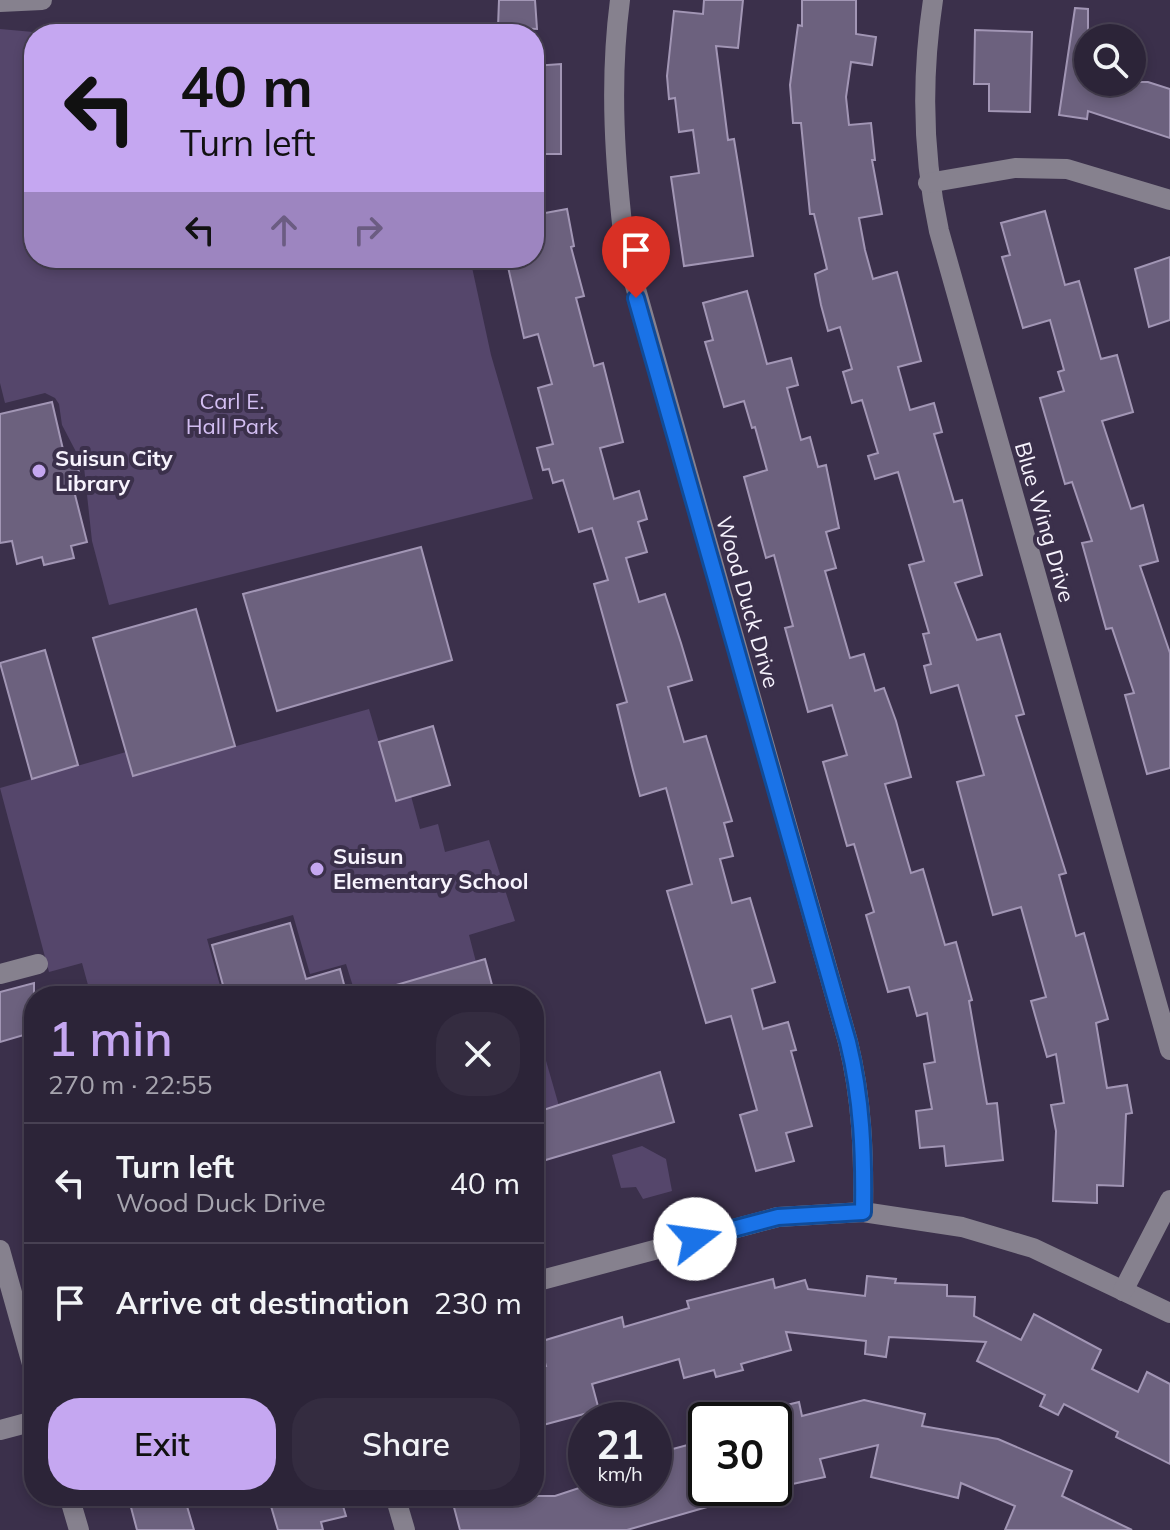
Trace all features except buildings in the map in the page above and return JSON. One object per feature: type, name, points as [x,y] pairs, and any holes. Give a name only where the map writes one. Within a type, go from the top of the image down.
[{"type":"street","points":[[0,2],[42,0]]},
{"type":"street","name":"Wood Duck Drive","points":[[620,0],[613,102],[615,160],[625,250],[860,1088],[863,1212]]},
{"type":"street","name":"Blue Wing Drive","points":[[933,0],[924,55],[923,116],[928,183],[1170,1050]]},
{"type":"street","points":[[928,183],[1015,168],[1067,169],[1170,200]]},
{"type":"street","points":[[0,974],[38,964]]},
{"type":"street","points":[[1123,1291],[1170,1200]]},
{"type":"street","points":[[544,1279],[778,1217],[863,1212],[962,1227],[1033,1248],[1170,1313]]},
{"type":"street","points":[[0,1250],[24,1335]]},
{"type":"street","points":[[0,1430],[24,1424]]},
{"type":"street","points":[[72,1506],[79,1530]]},
{"type":"street","points":[[398,1506],[405,1530]]},
{"type":"green space","name":"Carl E. Hall Park","points":[[0,29],[24,31],[24,268],[472,268],[491,355],[533,499],[109,605],[92,541],[84,467],[62,425],[59,404],[45,393],[5,403],[0,383]]},
{"type":"green space","points":[[369,709],[396,800],[411,796],[420,829],[438,824],[445,852],[489,840],[515,921],[469,935],[476,962],[391,986],[353,986],[346,964],[310,974],[293,915],[207,939],[220,986],[88,986],[82,963],[49,972],[0,788],[126,752],[133,775]]},
{"type":"green space","points":[[544,1054],[559,1106],[544,1110]]},
{"type":"green space","points":[[642,1146],[666,1159],[672,1191],[643,1199],[636,1187],[621,1188],[612,1155]]},
{"type":"place","name":"Suisun City Library","points":[[39,471]]},
{"type":"place","name":"Suisun Elementary School","points":[[317,869]]},
{"type":"route","points":[[636,298],[860,1088],[863,1212],[778,1217],[695,1239]]}]
